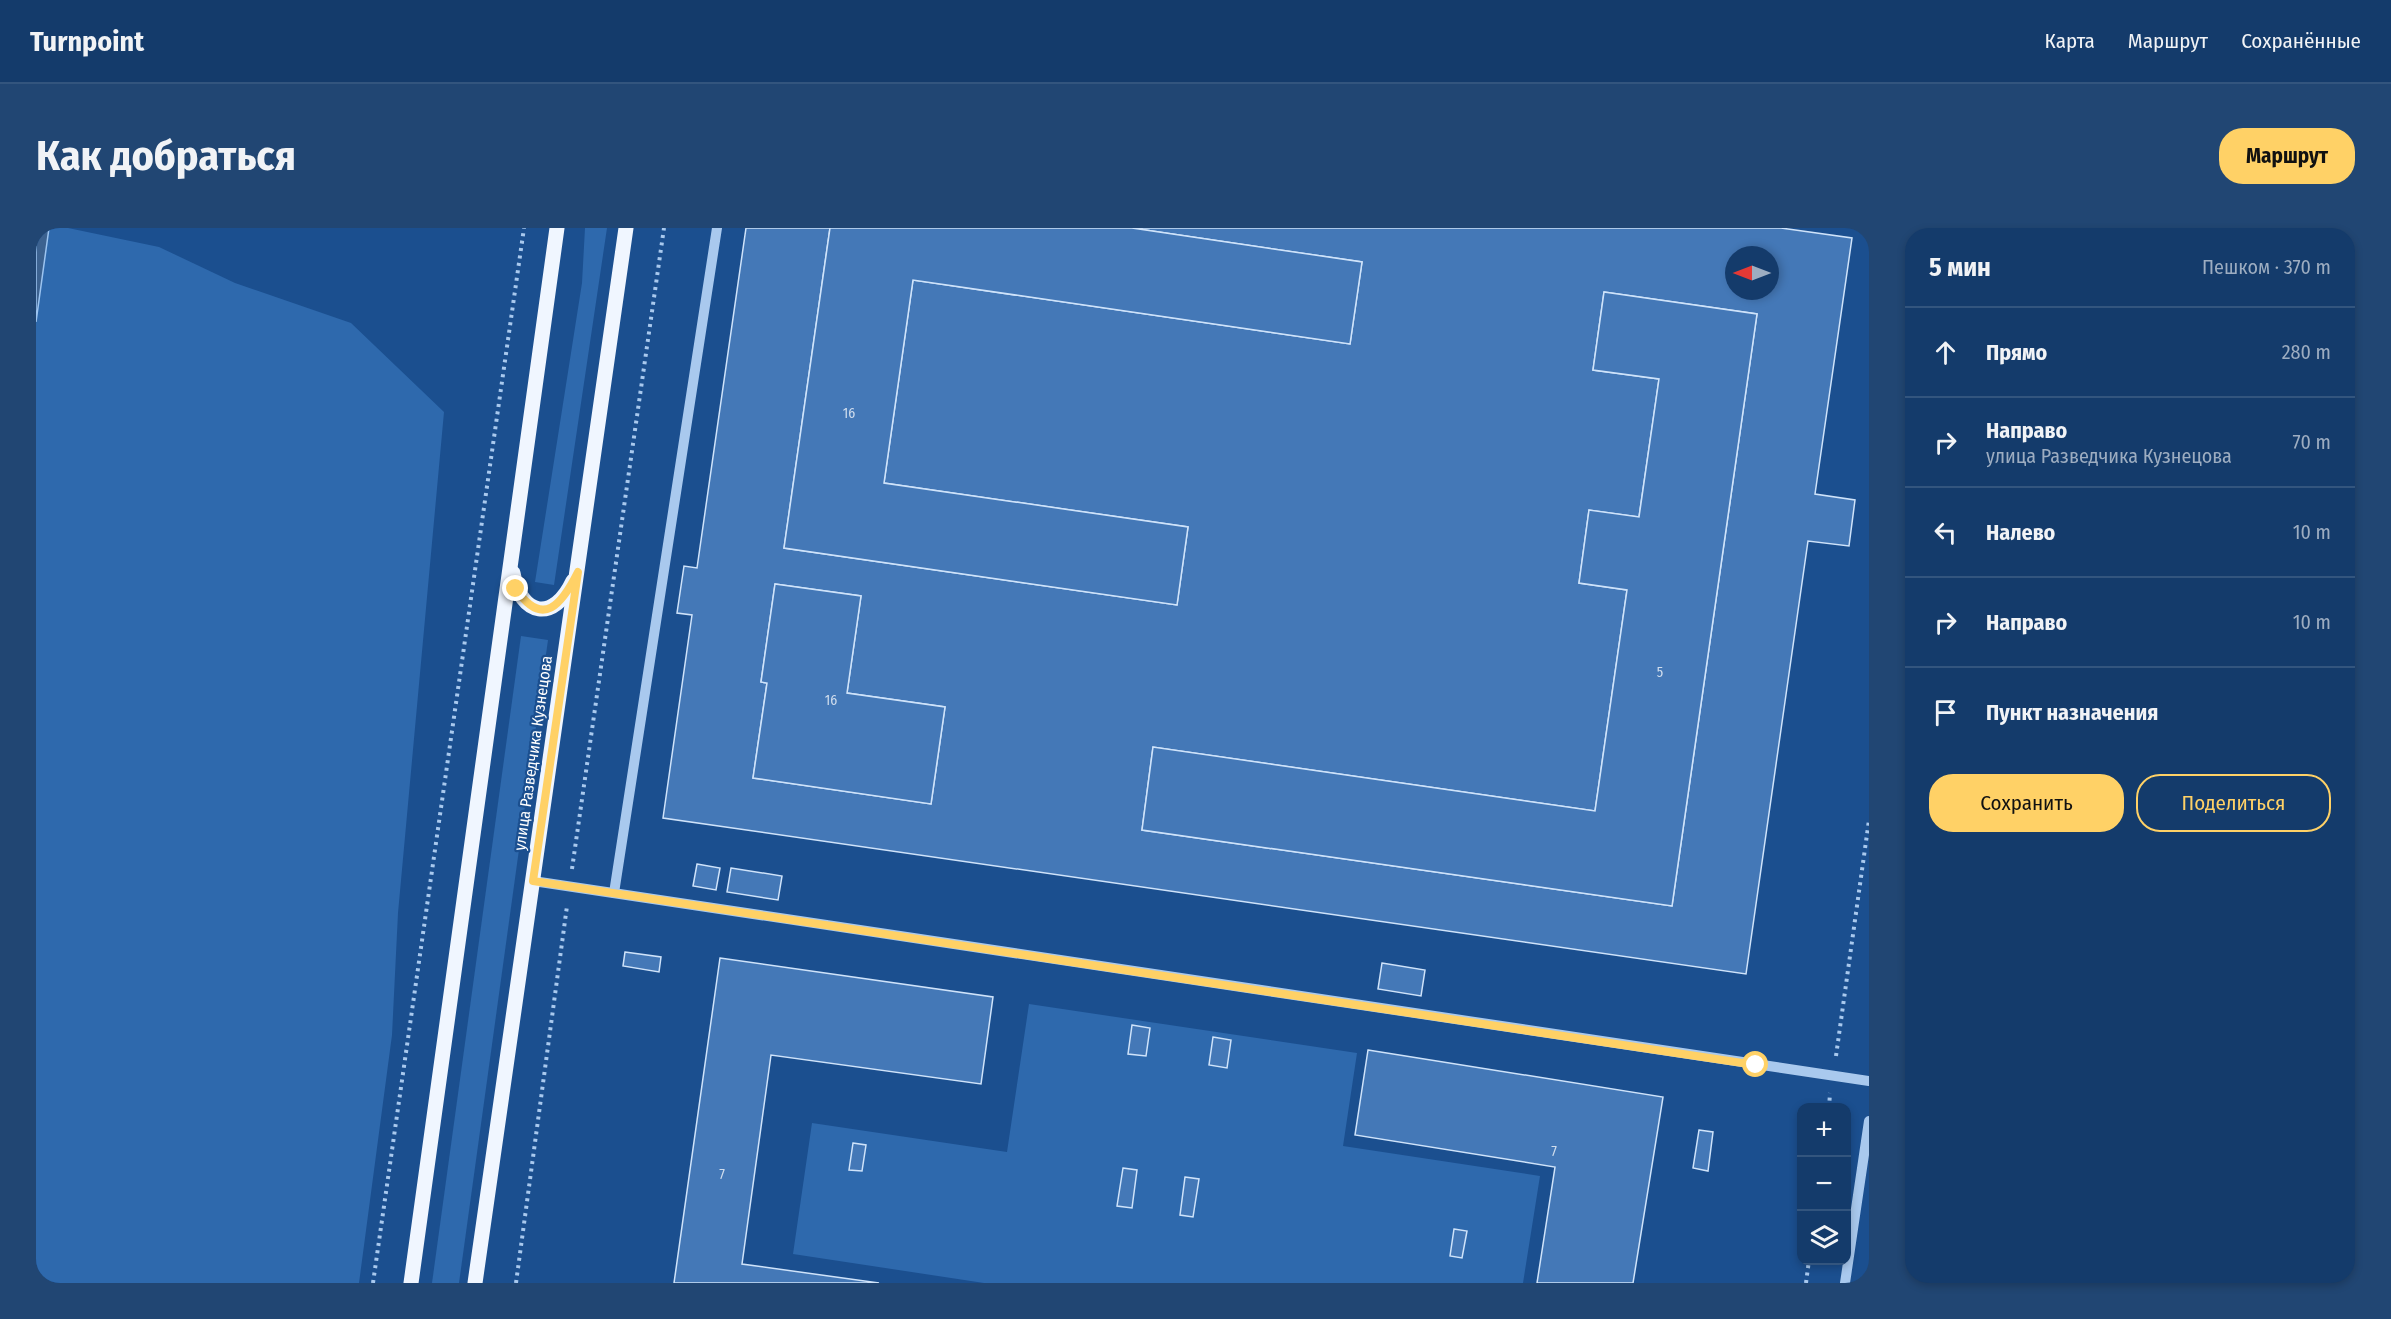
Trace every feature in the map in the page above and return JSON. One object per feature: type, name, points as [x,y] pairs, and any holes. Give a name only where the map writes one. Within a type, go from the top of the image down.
[{"type":"main road","points":[[411,1283],[557,228]]},
{"type":"main road","name":"улица Разведчика Кузнецова","points":[[475,1283],[626,228]]},
{"type":"main road","points":[[512,564],[516,589],[526,603],[539,610],[555,607],[578,572]]},
{"type":"street","points":[[614,893],[717,228]]},
{"type":"street","points":[[533,881],[1869,1082]]},
{"type":"street","points":[[1845,1283],[1869,1121]]},
{"type":"path","points":[[373,1283],[524,228]]},
{"type":"path","points":[[516,1283],[664,228]]},
{"type":"path","points":[[1830,1103],[1869,820]]},
{"type":"path","points":[[1806,1283],[1808,1265]]},
{"type":"shaded area","points":[[36,228],[49,228],[36,322]]},
{"type":"shaded area","points":[[49,228],[68,228],[159,247],[235,283],[351,323],[444,412],[398,913],[392,1035],[359,1283],[36,1283],[36,322]]},
{"type":"shaded area","points":[[585,228],[607,228],[554,585],[535,582],[582,283]]},
{"type":"shaded area","points":[[521,636],[548,640],[459,1283],[432,1283]]},
{"type":"shaded area","points":[[1029,1004],[1357,1053],[1343,1146],[1540,1176],[1523,1283],[984,1283],[793,1254],[812,1123],[1007,1152]]},
{"type":"building","points":[[746,228],[830,228],[784,548],[1177,605],[1188,527],[884,483],[913,280],[1350,344],[1362,262],[1132,228],[1781,228],[1852,238],[1815,494],[1855,500],[1849,546],[1808,541],[1746,974],[663,818],[692,615],[677,613],[684,566],[697,568]],"holes":[[[1604,292],[1757,314],[1672,906],[1142,830],[1153,747],[1595,811],[1627,590],[1579,583],[1589,510],[1639,517],[1659,379],[1593,370]],[[775,584],[861,596],[847,693],[945,707],[931,804],[753,778],[767,683],[761,682]]]},
{"type":"building","points":[[830,228],[1132,228],[1362,262],[1350,344],[913,280],[884,483],[1188,527],[1177,605],[784,548]]},
{"type":"building","points":[[1604,292],[1757,314],[1672,906],[1142,830],[1153,747],[1595,811],[1627,590],[1579,583],[1589,510],[1639,517],[1659,379],[1593,370]]},
{"type":"building","points":[[775,584],[861,596],[847,693],[945,707],[931,804],[753,778],[767,683],[761,682]]},
{"type":"building","points":[[697,864],[720,868],[716,890],[693,886]]},
{"type":"building","points":[[731,868],[782,876],[778,900],[727,892]]},
{"type":"building","points":[[625,952],[661,957],[659,972],[623,966]]},
{"type":"building","points":[[720,958],[993,997],[981,1084],[771,1055],[742,1264],[879,1283],[674,1283]]},
{"type":"building","points":[[1382,963],[1425,970],[1421,996],[1378,989]]},
{"type":"building","points":[[1132,1025],[1150,1028],[1146,1056],[1128,1054]]},
{"type":"building","points":[[1213,1037],[1231,1040],[1227,1068],[1209,1065]]},
{"type":"building","points":[[1368,1050],[1663,1097],[1633,1283],[1537,1283],[1555,1167],[1355,1135]]},
{"type":"building","points":[[1699,1130],[1713,1132],[1708,1171],[1693,1168]]},
{"type":"building","points":[[853,1143],[866,1145],[862,1171],[849,1170]]},
{"type":"building","points":[[1123,1168],[1137,1170],[1132,1208],[1117,1206]]},
{"type":"building","points":[[1185,1177],[1199,1179],[1193,1217],[1180,1215]]},
{"type":"building","points":[[1454,1229],[1467,1231],[1462,1258],[1450,1256]]},
{"type":"route","points":[[516,589],[526,603],[539,610],[555,607],[567,595],[578,572],[533,881],[1756,1065]]}]
